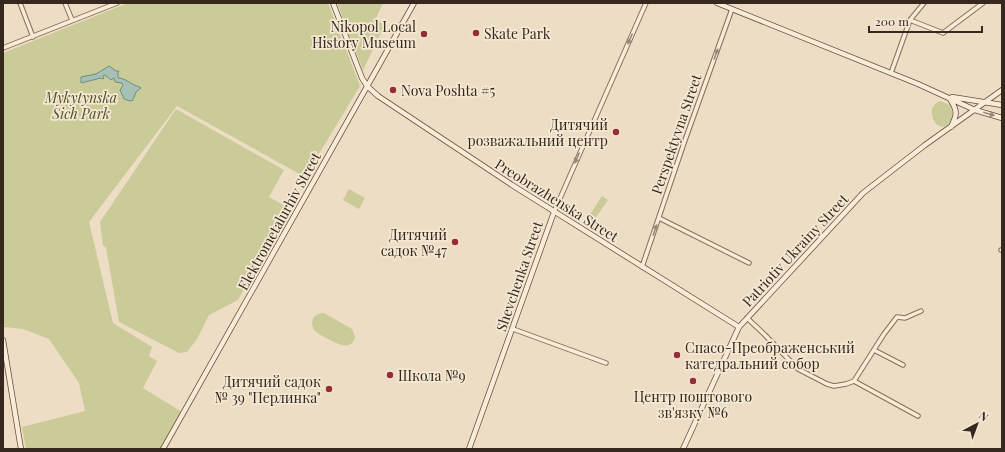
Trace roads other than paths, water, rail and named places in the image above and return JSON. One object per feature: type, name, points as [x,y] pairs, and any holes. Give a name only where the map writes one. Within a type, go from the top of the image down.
[{"type":"main road","points":[[333,3],[362,78],[367,86]]},
{"type":"main road","name":"Elektrometalurhiv Street","points":[[164,449],[414,3]]},
{"type":"main road","points":[[717,3],[891,73],[944,95],[975,110],[1002,118]]},
{"type":"main road","name":"Preobrazhenska Street","points":[[367,86],[384,100],[512,185],[739,327]]},
{"type":"main road","points":[[975,110],[1002,90]]},
{"type":"main road","points":[[944,95],[1002,105]]},
{"type":"main road","points":[[949,98],[954,105],[956,112],[956,118],[951,128]]},
{"type":"main road","name":"Patriotiv Ukrainy Street","points":[[683,449],[739,327],[746,318],[863,193],[975,110]]},
{"type":"main road","name":"Shevchenka Street","points":[[469,449],[554,212]]},
{"type":"main road","points":[[3,340],[21,449]]},
{"type":"street","points":[[20,3],[33,37]]},
{"type":"street","points":[[65,3],[72,20]]},
{"type":"street","points":[[3,48],[117,3]]},
{"type":"street","name":"Shevchenka Street","points":[[554,212],[646,3]]},
{"type":"street","points":[[891,73],[910,20],[924,3]]},
{"type":"street","points":[[910,20],[942,33],[983,3]]},
{"type":"street","name":"Perspektyvna Street","points":[[642,267],[732,9]]},
{"type":"street","name":"Patriotiv Ukrainy Street","points":[[659,218],[749,263]]},
{"type":"street","points":[[746,318],[798,369],[834,386],[854,381],[884,334],[897,318],[905,318],[921,311]]},
{"type":"street","points":[[513,329],[606,363]]},
{"type":"street","points":[[874,350],[903,365]]},
{"type":"street","points":[[854,381],[918,416]]},
{"type":"place","name":"Skate Park","points":[[476,33]]},
{"type":"place","name":"Nikopol Local History Museum","points":[[424,34]]},
{"type":"place","name":"Nova Poshta #5","points":[[393,90]]},
{"type":"place","name":"Дитячий розважальний центр","points":[[616,132]]},
{"type":"place","name":"Дитячий садок №47","points":[[455,242]]},
{"type":"place","name":"Спасо-Преображенський катедральний собор","points":[[677,355]]},
{"type":"place","name":"Школа №9","points":[[390,375]]},
{"type":"place","name":"Центр поштового зв'язку №6","points":[[693,381]]},
{"type":"place","name":"Дитячий садок № 39 \"Перлинка\"","points":[[329,389]]},
{"type":"park label","name":"Mykytynska Sich Park","points":[[81,106]]}]
